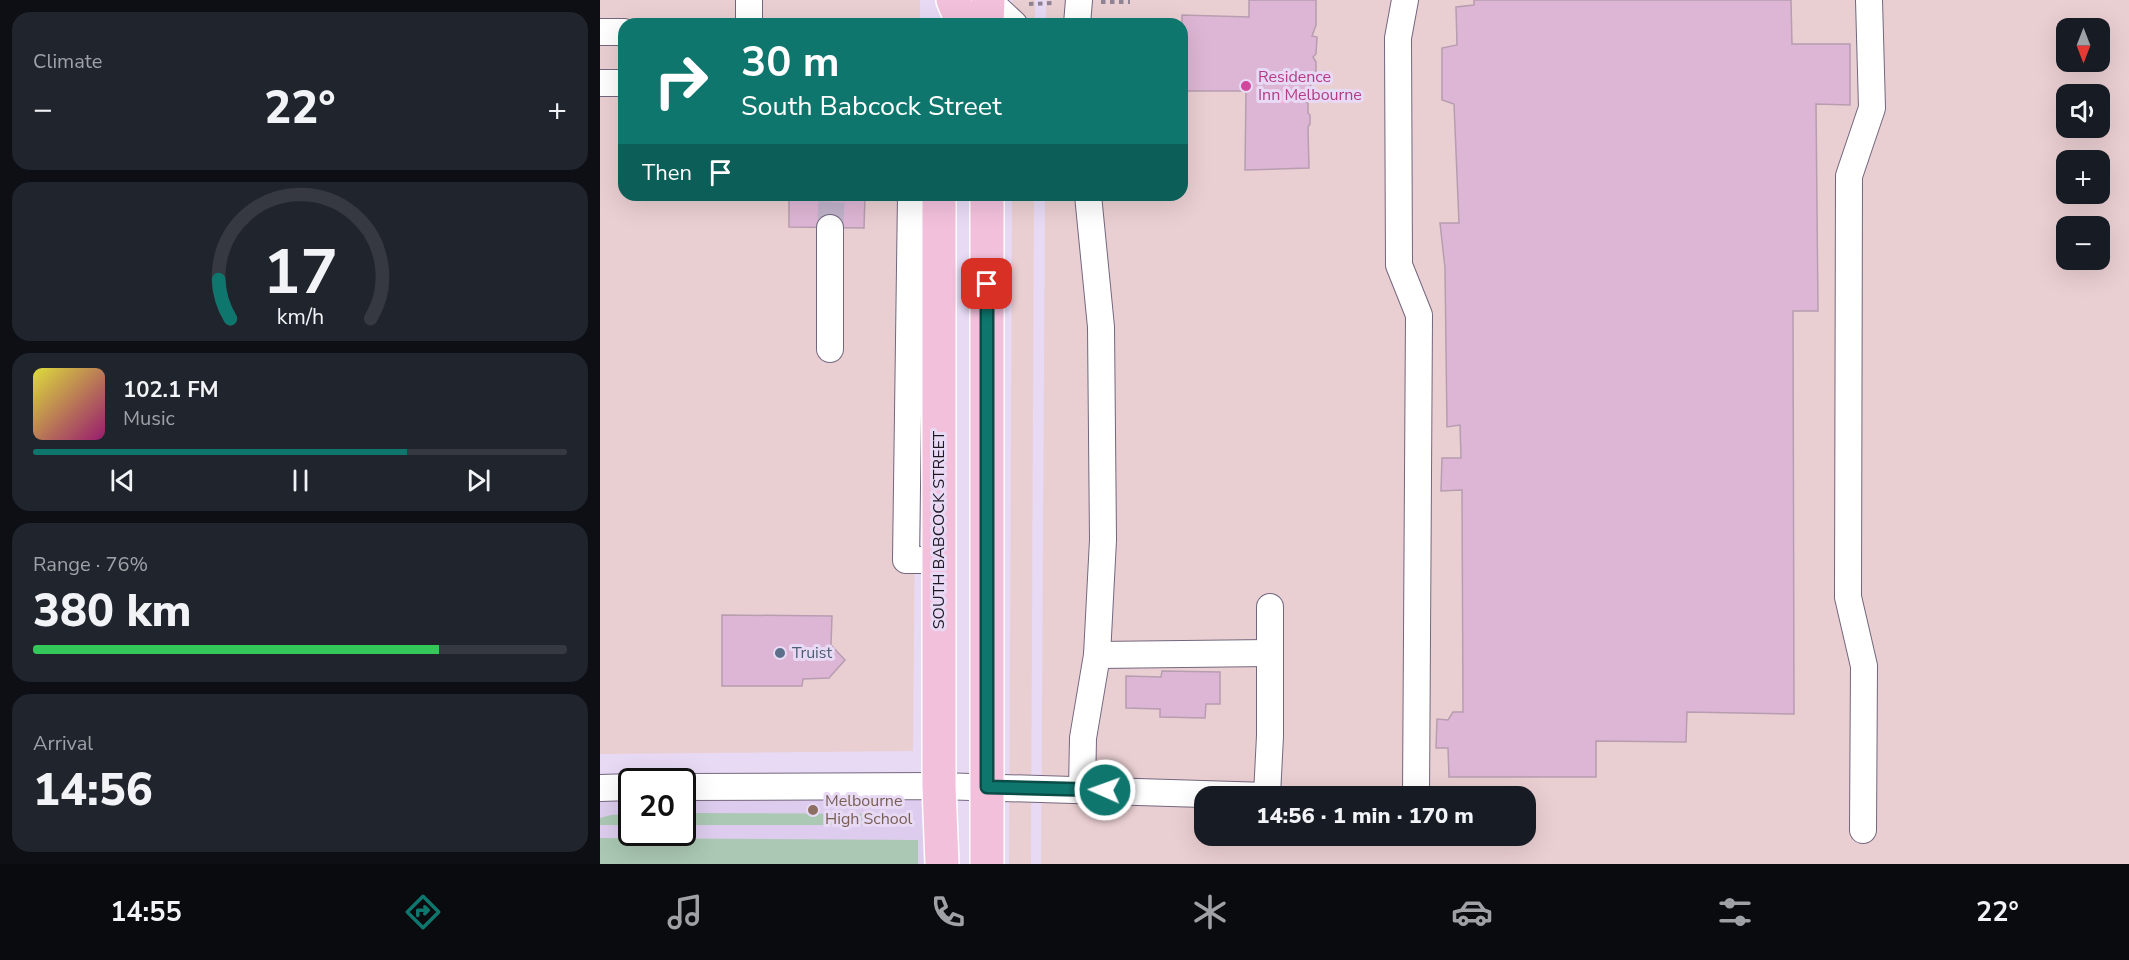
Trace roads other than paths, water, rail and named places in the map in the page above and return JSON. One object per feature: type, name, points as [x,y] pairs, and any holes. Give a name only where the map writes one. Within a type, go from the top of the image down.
[{"type":"main road","points":[[939,0],[939,18]]},
{"type":"main road","points":[[953,0],[960,18]]},
{"type":"main road","points":[[987,18],[988,0]]},
{"type":"main road","name":"SOUTH BABCOCK STREET","points":[[939,201],[939,786],[942,864]]},
{"type":"main road","points":[[987,201],[987,864]]},
{"type":"street","points":[[749,0],[749,18]]},
{"type":"street","points":[[988,0],[1008,18]]},
{"type":"street","points":[[1078,18],[1079,0]]},
{"type":"street","points":[[1405,0],[1398,38],[1399,264],[1419,315],[1416,786]]},
{"type":"street","points":[[1863,830],[1864,666],[1848,597],[1850,176],[1872,108],[1869,0]]},
{"type":"street","points":[[600,32],[618,32]]},
{"type":"street","points":[[600,83],[618,82]]},
{"type":"street","points":[[911,201],[906,560],[939,560]]},
{"type":"street","points":[[1082,790],[1083,738],[1097,655],[1103,540],[1101,327],[1089,201]]},
{"type":"street","points":[[830,228],[830,349]]},
{"type":"street","points":[[1267,786],[1270,607]]},
{"type":"street","points":[[1097,655],[1270,653]]},
{"type":"street","points":[[696,787],[939,786],[1194,794]]},
{"type":"street","points":[[600,788],[618,788]]},
{"type":"tunnel","points":[[830,228],[832,201]]},
{"type":"place","name":"Residence Inn Melbourne","points":[[1246,86]]},
{"type":"place","name":"Truist","points":[[780,653]]},
{"type":"place","name":"Melbourne High School","points":[[813,810]]}]
